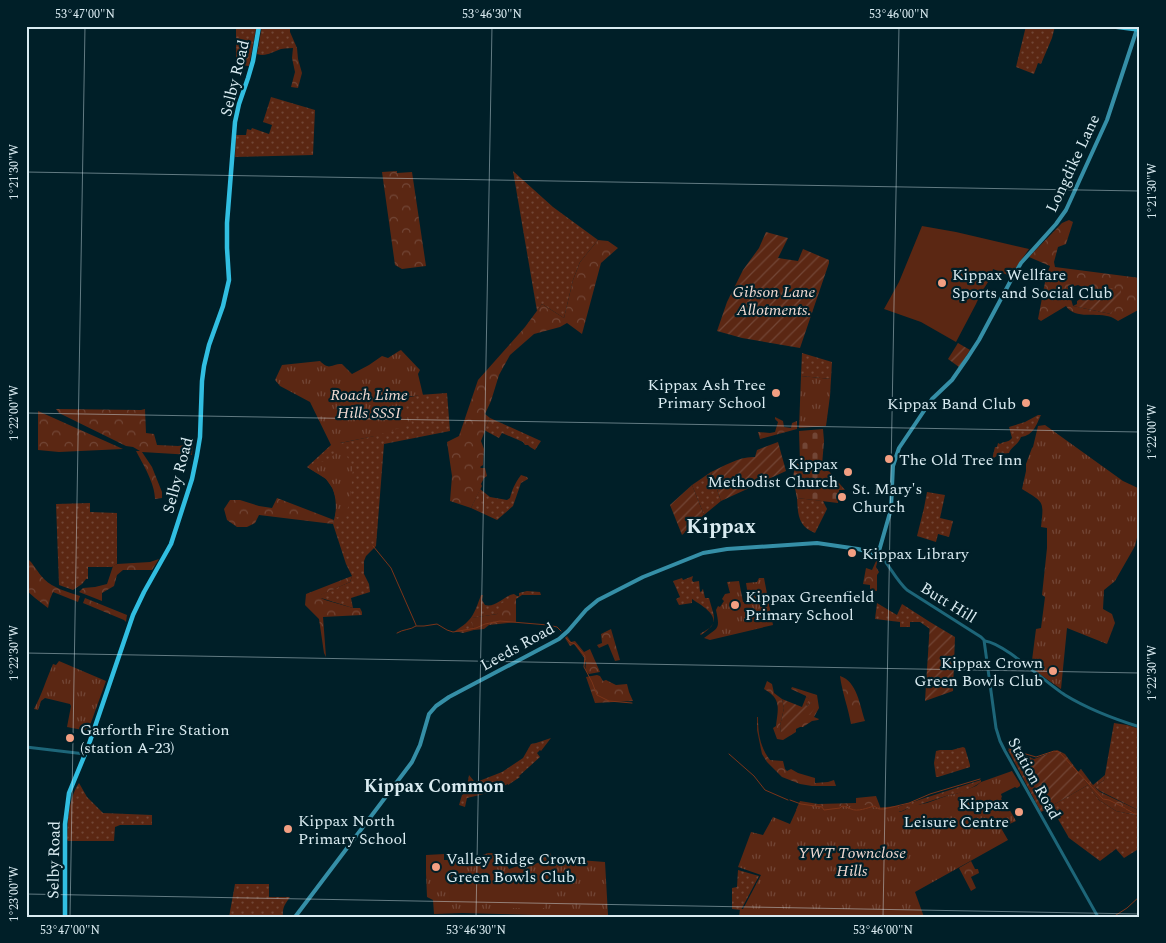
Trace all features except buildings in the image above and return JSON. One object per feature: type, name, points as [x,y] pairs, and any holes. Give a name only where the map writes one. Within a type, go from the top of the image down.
[{"type":"highway","name":"Selby Road","points":[[65,917],[64,843],[67,804],[72,786],[133,615],[173,538],[196,462],[200,437],[204,366],[229,280],[227,223],[235,122],[250,70],[259,26]]},
{"type":"main road","points":[[1108,26],[1138,28]]},
{"type":"main road","name":"Longdike Lane","points":[[879,553],[891,509],[893,468],[898,452],[932,399],[959,371],[979,340],[1021,263],[1066,210],[1107,120],[1138,28]]},
{"type":"main road","name":"Leeds Road","points":[[295,917],[412,762],[420,745],[427,719],[434,708],[440,702],[558,638],[568,631],[586,610],[598,600],[653,573],[710,551],[817,543],[858,548],[879,553]]},
{"type":"street","name":"Butt Hill","points":[[879,553],[900,584],[907,590],[981,637],[984,641],[991,642],[1009,653],[1069,698],[1109,717],[1140,727]]},
{"type":"street","name":"Station Road","points":[[984,641],[996,728],[1002,746],[1098,917]]},
{"type":"street","points":[[26,747],[85,754]]},
{"type":"green space","points":[[236,26],[256,29],[249,66],[236,63]]},
{"type":"green space","points":[[262,26],[290,26],[290,32],[297,48],[281,49],[266,55],[257,54]]},
{"type":"green space","points":[[1026,26],[1055,26],[1041,64],[1038,63],[1034,74],[1016,67]]},
{"type":"green space","points":[[293,48],[297,48],[302,73],[298,88],[291,87],[295,72],[292,58]]},
{"type":"green space","points":[[271,97],[315,110],[313,155],[235,157],[236,135],[246,135],[247,129],[251,130],[252,128],[269,134],[272,125],[263,122]]},
{"type":"green space","points":[[397,171],[397,173],[412,172],[426,266],[402,269],[395,265],[382,172]]},
{"type":"green space","points":[[513,171],[553,207],[598,240],[580,262],[573,280],[564,318],[542,304],[537,311]]},
{"type":"green space","points":[[1069,220],[1073,222],[1066,244],[1058,247],[1054,262],[1055,267],[1140,278],[1140,309],[1118,321],[1112,317],[1075,313],[1066,306],[1041,321],[1038,319],[1050,266],[1029,257],[1062,223]],"holes":[[[1078,285],[1093,292],[1108,288],[1111,314],[1073,306],[1068,288]]]},
{"type":"green space","name":"Kippax Wellfare Sports and Social Club","points":[[922,226],[1029,249],[1010,276],[993,269],[990,279],[956,342],[921,322],[884,309],[899,282]]},
{"type":"green space","name":"Gibson Lane Allotments.","points":[[766,232],[788,238],[778,258],[798,261],[803,249],[829,260],[800,348],[742,338],[717,331],[727,302],[743,270],[759,248]]},
{"type":"green space","points":[[598,240],[608,241],[618,248],[601,263],[582,334],[567,323],[560,327],[534,334],[510,355],[499,375],[485,414],[490,418],[481,441],[484,449],[483,465],[480,467],[485,468],[487,476],[481,484],[482,486],[471,508],[450,501],[452,476],[447,442],[459,436],[478,380],[525,327],[542,304],[564,318],[573,280],[580,262]]},
{"type":"green space","points":[[1108,288],[1121,289],[1121,296],[1111,314],[1073,306],[1077,304],[1077,301],[1093,292]]},
{"type":"green space","points":[[958,343],[970,350],[959,367],[948,359]]},
{"type":"green space","name":"Roach Lime Hills SSSI","points":[[401,350],[420,370],[418,374],[423,395],[404,397],[403,399],[412,424],[375,436],[340,443],[353,468],[346,518],[335,517],[336,502],[332,487],[324,478],[309,468],[314,463],[330,458],[336,451],[331,445],[310,402],[280,386],[275,380],[282,365],[320,361],[328,366],[342,364],[352,374],[382,356],[388,358]]},
{"type":"green space","points":[[802,353],[832,362],[831,379],[801,376]]},
{"type":"green space","points":[[801,376],[831,379],[826,426],[799,428]]},
{"type":"green space","points":[[381,392],[406,398],[447,393],[450,431],[384,444],[376,546],[366,556],[364,561],[364,574],[369,584],[370,592],[351,598],[353,608],[321,598],[320,595],[350,582],[352,576],[346,564],[333,524],[336,499],[333,489],[326,479],[307,467],[331,445],[374,436]]},
{"type":"green space","points":[[56,409],[145,409],[146,433],[154,434],[157,445],[178,446],[193,444],[192,455],[142,452],[152,467],[162,492],[162,498],[155,499],[151,481],[136,451],[140,451],[59,413]]},
{"type":"green space","points":[[38,411],[123,449],[59,452],[38,450]]},
{"type":"green space","points":[[1041,415],[1032,432],[1021,437],[1009,453],[1000,454],[992,459],[998,443],[1009,441],[1012,438],[1009,427]]},
{"type":"green space","points":[[775,417],[783,421],[784,427],[791,428],[792,423],[797,421],[797,429],[760,439],[758,432],[775,432],[778,422]]},
{"type":"green space","points":[[490,418],[541,441],[535,450],[523,442],[502,433],[499,438],[484,430]]},
{"type":"green space","points":[[1045,425],[1123,481],[1140,489],[1140,525],[1135,546],[1115,581],[1104,590],[1103,609],[1112,614],[1115,623],[1107,644],[1067,628],[1061,689],[1031,668],[1036,629],[1041,628],[1045,597],[1042,595],[1047,528],[1041,527],[1041,503],[1022,489],[1026,464],[1033,447],[1038,426]]},
{"type":"green space","points":[[823,429],[822,465],[800,462],[799,431]]},
{"type":"green space","points":[[778,442],[786,471],[721,501],[711,472],[738,460],[755,457],[757,450]]},
{"type":"green space","points":[[798,463],[819,466],[828,470],[845,490],[839,490],[838,503],[797,498],[794,470]]},
{"type":"green space","points":[[711,472],[721,501],[704,515],[692,485]]},
{"type":"green space","points":[[521,475],[528,479],[521,483],[513,506],[497,520],[471,508],[480,489],[490,497],[507,500],[510,498],[514,486]]},
{"type":"green space","points":[[692,485],[704,515],[682,535],[670,505]]},
{"type":"green space","points":[[927,492],[945,495],[940,518],[953,521],[949,537],[938,534],[936,542],[917,536]]},
{"type":"green space","points":[[277,498],[334,520],[333,524],[259,515],[255,523],[247,527],[237,527],[227,520],[224,509],[230,500],[240,500],[272,508]]},
{"type":"green space","points":[[797,498],[823,501],[827,509],[815,533],[802,523]]},
{"type":"green space","points":[[90,503],[90,512],[117,513],[117,564],[112,567],[88,567],[88,579],[73,590],[59,585],[56,504]]},
{"type":"green space","points":[[26,557],[52,585],[80,596],[78,602],[53,592],[48,608],[35,598],[26,590]]},
{"type":"green space","points":[[159,559],[152,570],[123,570],[117,575],[114,586],[102,593],[102,601],[79,592],[83,588],[107,584],[113,566],[117,564],[150,562]]},
{"type":"green space","points":[[877,559],[876,567],[879,572],[877,575],[877,591],[870,590],[870,585],[863,584],[866,568],[872,570]]},
{"type":"green space","points":[[352,576],[350,582],[321,595],[321,598],[325,600],[353,608],[360,608],[362,612],[362,615],[323,617],[326,657],[319,619],[305,605],[306,594]]},
{"type":"green space","points":[[693,576],[693,582],[699,581],[700,592],[703,589],[705,598],[709,598],[714,615],[713,622],[713,618],[708,610],[692,599],[692,603],[679,605],[676,599],[680,597],[673,581]]},
{"type":"green space","points":[[759,578],[764,578],[773,625],[710,640],[704,638],[717,627],[716,610],[724,601],[722,599],[725,594],[730,593],[727,582],[739,581],[743,602],[749,602],[746,583],[757,582]]},
{"type":"green space","points":[[527,591],[540,592],[541,595],[522,595],[516,599],[516,597],[497,614],[472,618],[474,630],[463,633],[455,631],[472,616],[481,595],[483,595],[482,600],[485,605],[493,605],[510,595],[519,596],[519,593]]},
{"type":"green space","points":[[516,596],[516,622],[489,625],[484,629],[474,630],[471,618],[497,614],[502,603]]},
{"type":"green space","points":[[85,598],[127,615],[126,622],[83,603]]},
{"type":"green space","points":[[877,603],[897,615],[902,604],[930,622],[930,629],[920,622],[910,622],[910,627],[900,627],[900,622],[875,619]]},
{"type":"green space","points":[[930,622],[955,637],[953,691],[925,701]]},
{"type":"green space","points":[[611,629],[620,660],[615,661],[608,644],[599,648],[597,645],[602,643],[601,634]]},
{"type":"green space","points":[[567,636],[571,642],[575,641],[584,652],[590,649],[600,672],[588,673],[585,659],[574,644],[570,646],[565,638]]},
{"type":"green space","points":[[59,661],[106,681],[88,731],[67,727],[70,704],[45,698],[41,701],[38,710],[34,709],[53,664],[56,665]]},
{"type":"green space","points":[[597,675],[603,681],[606,680],[616,685],[627,684],[633,701],[595,703],[586,677]]},
{"type":"green space","points":[[840,676],[846,679],[854,688],[865,721],[851,724]]},
{"type":"green space","points":[[767,681],[772,684],[774,693],[782,699],[784,708],[780,726],[781,732],[804,713],[812,702],[807,706],[806,704],[809,699],[791,689],[792,687],[817,695],[819,708],[814,717],[819,719],[796,729],[796,732],[783,740],[777,739],[773,728],[776,726],[778,705],[774,697],[764,689]]},
{"type":"green space","points":[[806,697],[810,699],[806,704],[807,706],[812,702],[814,703],[814,709],[810,715],[804,713],[803,719],[787,731],[781,732],[780,726],[784,708],[782,699],[802,707]]},
{"type":"green space","points":[[757,717],[762,745],[770,760],[783,761],[787,771],[791,769],[815,778],[815,783],[834,780],[836,786],[800,784],[782,777],[762,754],[757,730]]},
{"type":"green space","points":[[1114,723],[1140,729],[1140,811],[1095,787],[1104,780]]},
{"type":"green space","points":[[551,738],[541,751],[537,753],[540,757],[520,777],[508,785],[488,793],[467,798],[465,807],[459,805],[462,795],[469,790],[469,775],[474,781],[479,781],[502,772],[523,758],[531,744]]},
{"type":"green space","points":[[965,748],[970,767],[936,777],[934,763],[936,751]]},
{"type":"green space","points":[[1010,749],[1034,759],[1057,750],[1065,754],[1088,785],[1041,812],[1008,750]]},
{"type":"green space","points":[[1081,769],[1093,785],[1105,775],[1104,780],[1095,787],[1100,792],[1140,811],[1140,816],[1116,811],[1099,800],[1078,772]]},
{"type":"green space","name":"YWT Townclose Hills","points":[[1012,771],[1020,786],[1001,794],[1005,806],[1007,805],[1016,821],[1001,828],[1008,840],[915,892],[924,917],[739,917],[740,909],[743,909],[761,875],[738,867],[751,832],[763,835],[773,817],[790,824],[800,802],[822,808],[862,805],[875,808],[898,806],[899,812],[912,806],[956,794],[981,782]]},
{"type":"green space","points":[[981,780],[978,784],[962,792],[900,812],[881,809],[900,806]]},
{"type":"green space","points":[[79,783],[87,797],[103,813],[152,815],[152,825],[120,825],[115,827],[114,841],[68,841],[69,811],[75,789]]},
{"type":"green space","points":[[1088,785],[1099,800],[1116,811],[1140,816],[1140,848],[1124,858],[1116,849],[1100,861],[1069,838],[1058,819],[1061,818],[1053,805]]},
{"type":"green space","points":[[876,796],[881,809],[796,810],[800,801],[818,804],[856,803],[856,798]]},
{"type":"green space","points":[[495,853],[495,860],[504,860],[509,869],[521,865],[523,869],[542,861],[541,857],[550,853],[553,858],[605,862],[608,915],[434,914],[433,900],[427,897],[426,873],[447,873],[447,860],[480,858],[480,856]]},
{"type":"green space","name":"Valley Ridge Crown Green Bowls Club","points":[[444,854],[444,860],[447,860],[447,873],[426,873],[426,855]]},
{"type":"green space","points":[[971,861],[979,873],[971,877],[976,888],[971,891],[959,868]]},
{"type":"green space","points":[[738,870],[759,876],[741,910],[732,909],[732,888],[737,887]]},
{"type":"green space","points":[[496,875],[544,875],[544,908],[496,908]]},
{"type":"green space","points":[[235,884],[269,884],[269,897],[290,897],[284,906],[283,917],[229,917]]},
{"type":"green space","points":[[478,886],[479,902],[450,903],[449,887]]},
{"type":"waterway","points":[[373,546],[391,568],[416,625]]},
{"type":"waterway","points":[[416,626],[437,624],[453,632],[500,621],[548,625],[557,627],[561,631]]},
{"type":"waterway","points":[[397,633],[416,626]]},
{"type":"waterway","points":[[566,638],[575,644],[585,656],[584,667],[597,695],[609,701],[632,703]]},
{"type":"waterway","points":[[1009,749],[1036,757],[1054,751],[1059,752],[1103,799],[1125,808]]},
{"type":"waterway","points":[[729,754],[754,776],[765,790],[788,800]]},
{"type":"waterway","points":[[790,800],[801,804],[822,807],[824,810],[840,808],[842,806],[854,810],[874,806],[884,809],[909,803],[930,794],[980,779]]},
{"type":"waterway","points":[[1126,809],[1135,814],[1140,814]]},
{"type":"waterway","points":[[1113,917],[1140,896]]},
{"type":"place","name":"Kippax Wellfare Sports and Social Club","points":[[942,283]]},
{"type":"place","name":"Kippax Ash Tree Primary School","points":[[776,393]]},
{"type":"place","name":"Kippax Band Club","points":[[1026,403]]},
{"type":"place","name":"The Old Tree Inn","points":[[889,459]]},
{"type":"place","name":"Kippax Methodist Church","points":[[848,472]]},
{"type":"place","name":"St. Mary's Church","points":[[842,497]]},
{"type":"place","name":"Kippax Library","points":[[852,553]]},
{"type":"place","name":"Kippax Greenfield Primary School","points":[[735,605]]},
{"type":"place","name":"Kippax Crown Green Bowls Club","points":[[1053,671]]},
{"type":"place","name":"Garforth Fire Station (station A-23)","points":[[70,738]]},
{"type":"place","name":"Kippax Leisure Centre","points":[[1019,812]]},
{"type":"place","name":"Kippax North Primary School","points":[[288,829]]},
{"type":"place","name":"Valley Ridge Crown Green Bowls Club","points":[[436,867]]},
{"type":"district","name":"Kippax","points":[[721,526]]},
{"type":"district","name":"Kippax Common","points":[[434,786]]}]
